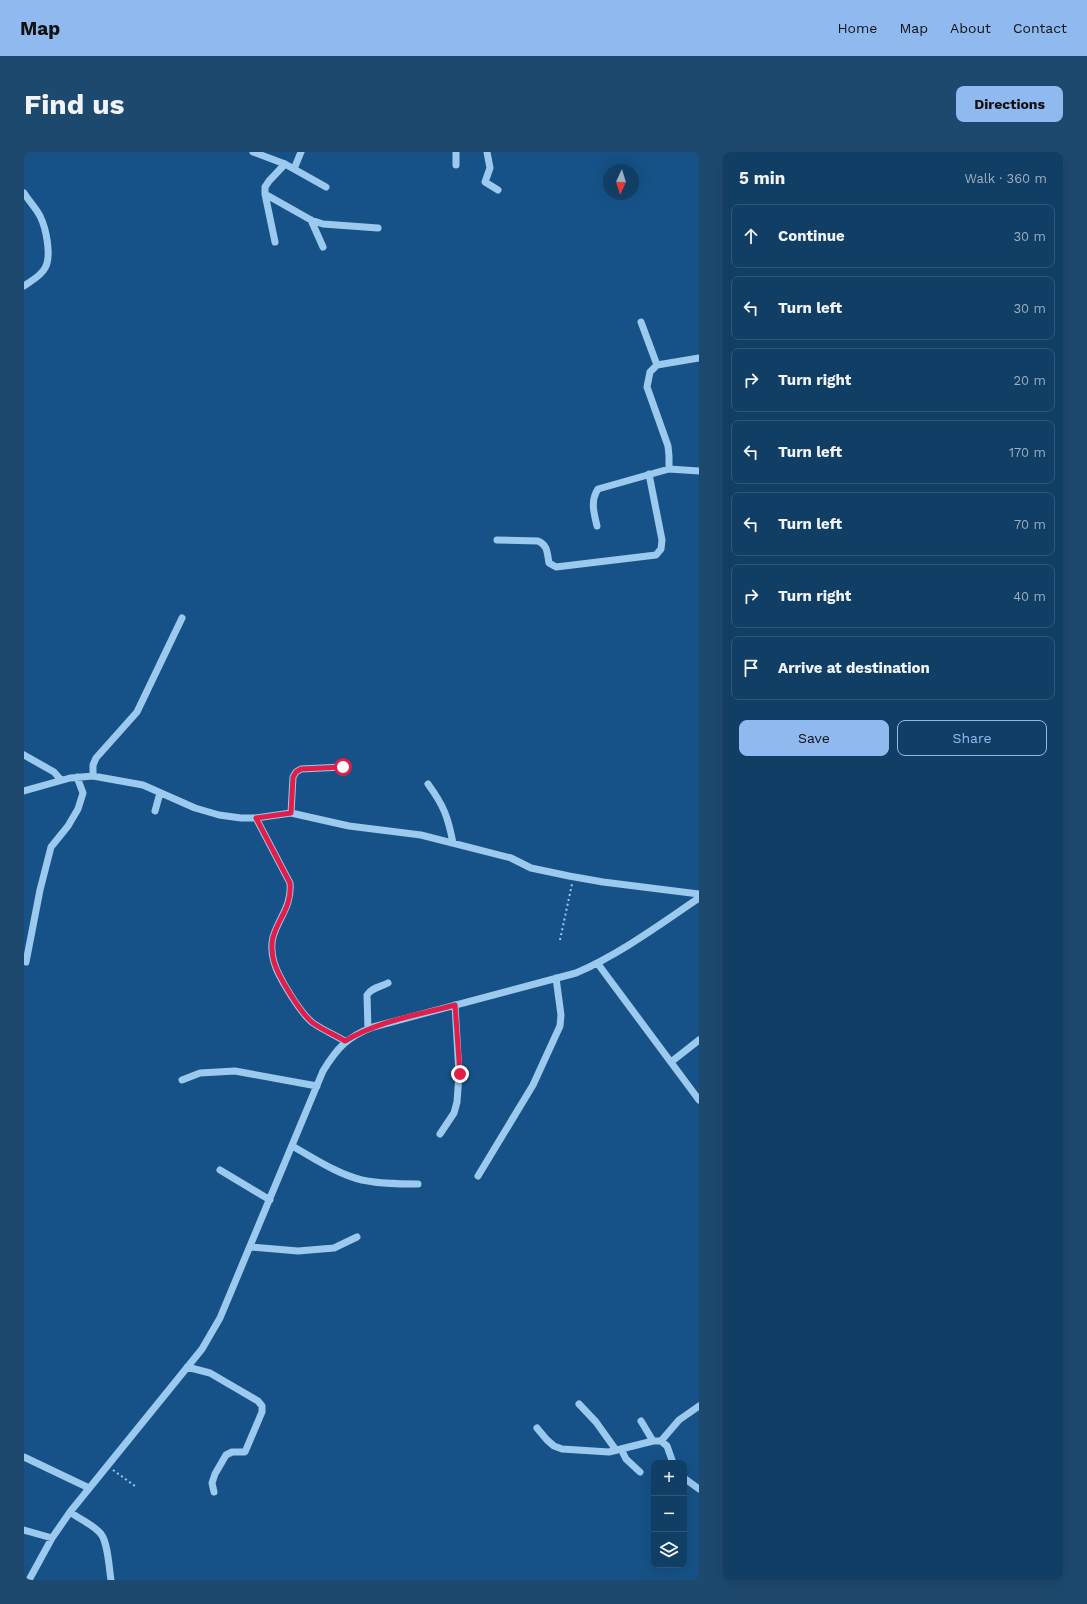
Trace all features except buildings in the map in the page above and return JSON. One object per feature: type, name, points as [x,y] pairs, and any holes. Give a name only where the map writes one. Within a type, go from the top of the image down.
[{"type":"street","points":[[253,152],[286,164],[294,170],[326,187]]},
{"type":"street","points":[[294,170],[301,152]]},
{"type":"street","points":[[456,152],[456,165]]},
{"type":"street","points":[[487,152],[490,168],[485,182],[498,190]]},
{"type":"street","points":[[275,242],[265,194],[265,187],[286,164]]},
{"type":"street","points":[[24,193],[40,216],[44,225],[48,251],[48,260],[45,268],[40,274],[24,286]]},
{"type":"street","points":[[265,194],[311,220],[323,224],[378,228]]},
{"type":"street","points":[[311,220],[323,247]]},
{"type":"street","points":[[641,322],[657,365]]},
{"type":"street","points":[[669,469],[668,446],[647,387],[650,372],[657,365],[699,358]]},
{"type":"street","points":[[597,526],[593,501],[598,489],[669,469],[699,471]]},
{"type":"street","points":[[497,540],[538,541],[544,543],[546,546],[549,564],[556,567],[656,554],[661,549],[662,535],[649,474]]},
{"type":"street","points":[[93,776],[93,765],[96,758],[137,712],[182,618]]},
{"type":"street","points":[[24,755],[54,772],[61,780]]},
{"type":"street","points":[[291,813],[293,777],[296,772],[301,769],[343,767]]},
{"type":"street","points":[[24,791],[77,777],[93,776],[133,782],[206,812],[241,818],[256,818],[291,813],[349,826],[421,835],[511,858],[531,868],[574,877],[699,894]]},
{"type":"street","points":[[26,962],[40,890],[51,847],[68,826],[78,809],[83,793],[77,777]]},
{"type":"street","points":[[428,784],[439,800],[446,814],[453,843]]},
{"type":"street","points":[[155,811],[160,793]]},
{"type":"street","points":[[256,818],[290,883],[289,902],[273,937],[273,961],[304,1014],[313,1023],[345,1041]]},
{"type":"street","points":[[29,1580],[52,1538],[70,1512],[208,1339],[220,1318],[323,1071],[333,1054],[345,1041],[368,1029],[576,973],[598,964],[699,898]]},
{"type":"street","points":[[598,964],[699,1100]]},
{"type":"street","points":[[478,1176],[533,1085],[560,1026],[561,1015],[556,978]]},
{"type":"street","points":[[368,1029],[368,995],[373,989],[388,983]]},
{"type":"street","points":[[440,1134],[454,1113],[457,1102],[460,1074],[455,1005]]},
{"type":"street","points":[[671,1062],[699,1040]]},
{"type":"street","points":[[182,1080],[200,1073],[235,1071],[317,1086]]},
{"type":"street","points":[[292,1146],[335,1170],[361,1180],[390,1184],[418,1184]]},
{"type":"street","points":[[220,1170],[270,1200]]},
{"type":"street","points":[[250,1247],[298,1251],[334,1248],[357,1237]]},
{"type":"street","points":[[187,1367],[210,1373],[258,1401],[262,1406],[262,1412],[245,1452],[232,1452],[226,1455],[215,1474],[212,1483],[214,1492]]},
{"type":"street","points":[[579,1404],[596,1422],[626,1459],[640,1472]]},
{"type":"street","points":[[661,1442],[680,1420],[699,1406]]},
{"type":"street","points":[[640,1420],[652,1441]]},
{"type":"street","points":[[537,1428],[554,1446],[562,1448],[601,1452],[652,1441],[661,1442],[667,1446],[671,1460]]},
{"type":"street","points":[[24,1457],[89,1488]]},
{"type":"street","points":[[687,1480],[699,1489]]},
{"type":"street","points":[[70,1512],[101,1534],[104,1542],[111,1580]]},
{"type":"street","points":[[24,1530],[52,1538]]},
{"type":"path","points":[[560,940],[574,877]]},
{"type":"path","points":[[107,1466],[135,1486]]},
{"type":"route","points":[[343,767],[301,769],[296,772],[293,777],[291,813],[256,818],[290,883],[291,893],[289,902],[273,937],[273,961],[278,973],[304,1014],[313,1023],[345,1041],[373,1027],[455,1005],[460,1074]]}]
